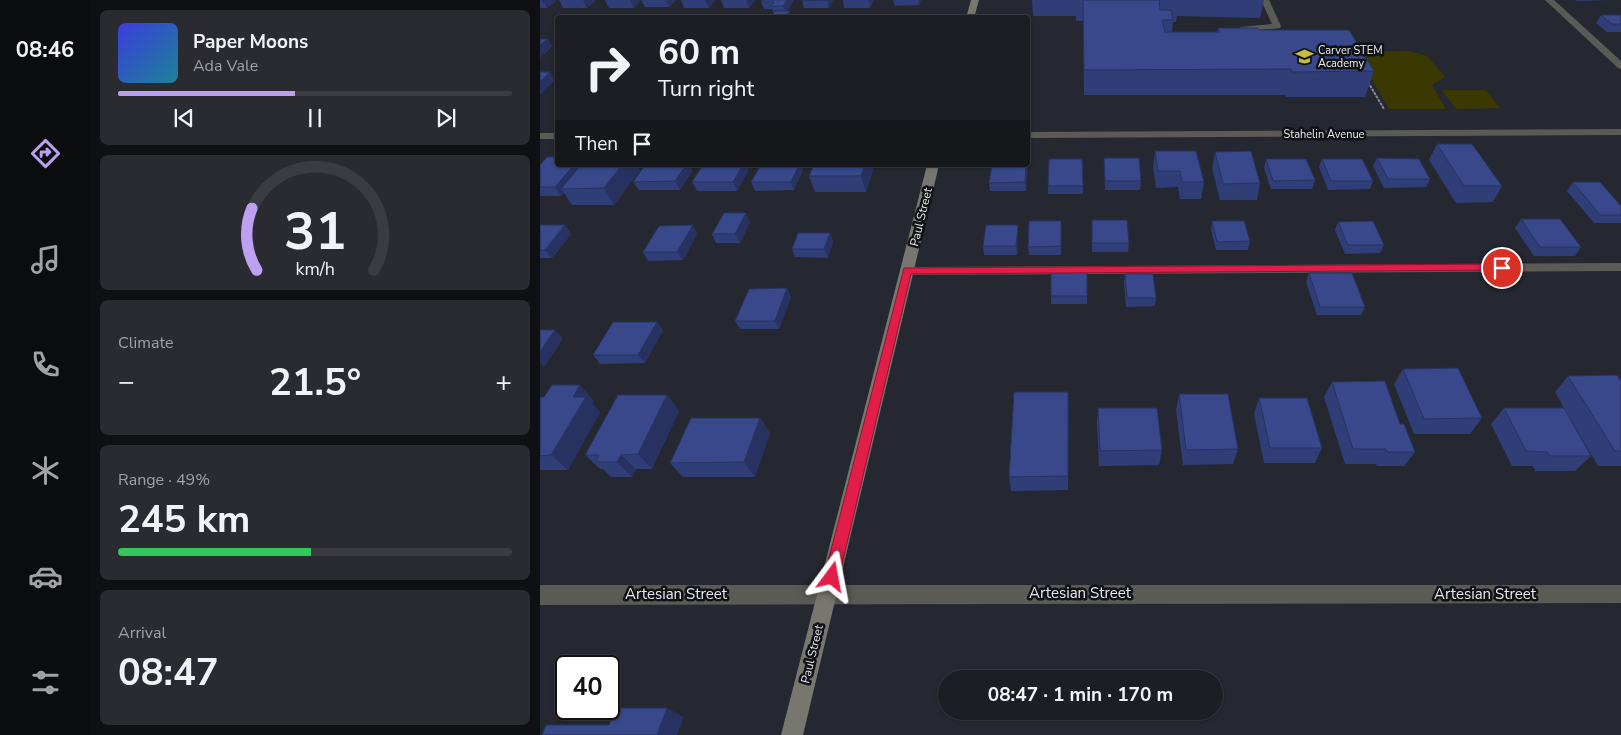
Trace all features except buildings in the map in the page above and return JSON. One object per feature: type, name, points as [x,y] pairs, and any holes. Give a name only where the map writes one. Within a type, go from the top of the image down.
[{"type":"street","points":[[971,15],[975,0]]},
{"type":"street","points":[[1241,30],[1277,26],[1265,0]]},
{"type":"street","points":[[1549,0],[1621,66]]},
{"type":"street","name":"Stahelin Avenue","points":[[1030,135],[1621,132]]},
{"type":"street","points":[[540,136],[555,136]]},
{"type":"street","name":"Paul Street","points":[[792,735],[933,167]]},
{"type":"street","points":[[907,271],[1621,267]]},
{"type":"street","name":"Artesian Street","points":[[540,595],[1621,594]]},
{"type":"path","points":[[1364,74],[1398,133]]},
{"type":"shaded area","points":[[1409,51],[1427,56],[1445,77],[1432,85],[1446,109],[1389,109],[1356,52]]},
{"type":"shaded area","points":[[1442,90],[1486,90],[1500,108],[1456,109]]},
{"type":"place","name":"Carver STEM Academy","points":[[1304,56]]},
{"type":"route","points":[[832,577],[907,271],[1502,268]]}]
